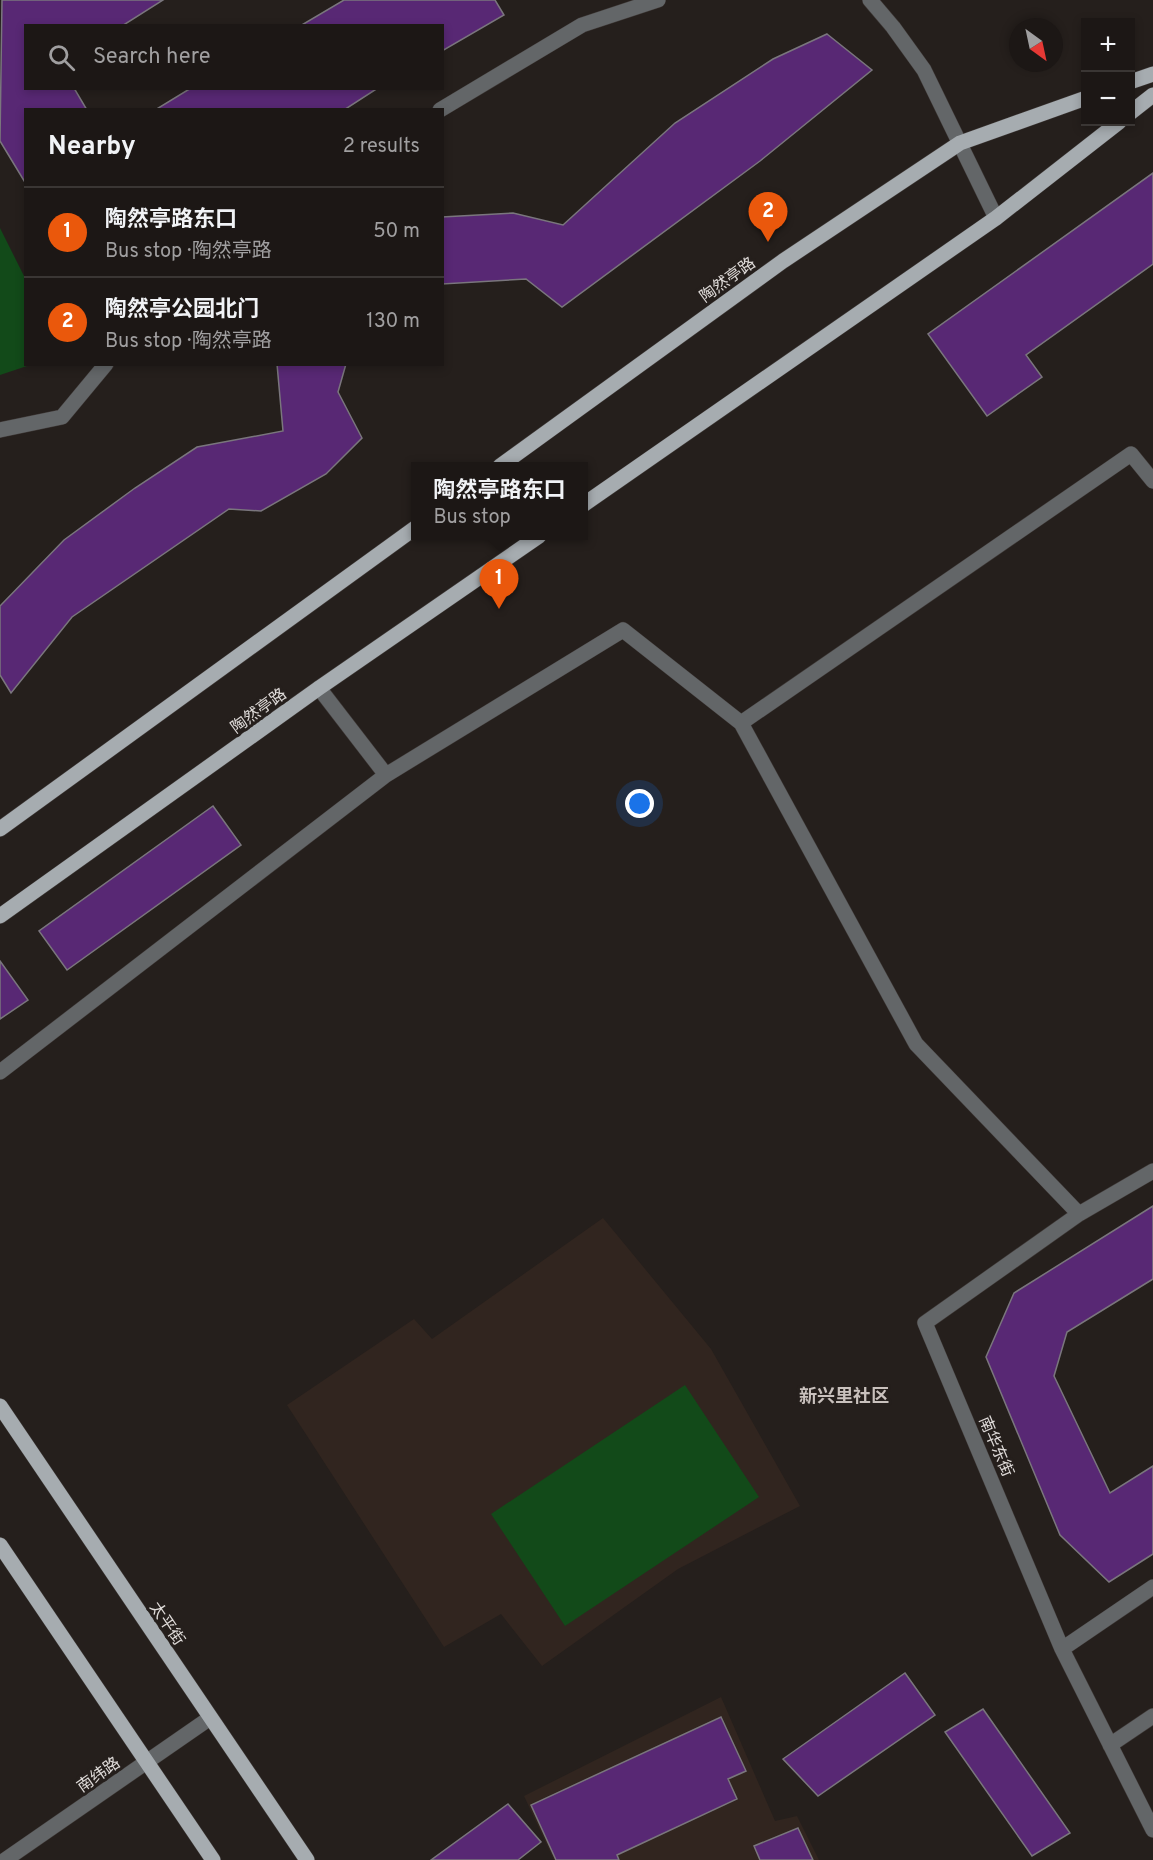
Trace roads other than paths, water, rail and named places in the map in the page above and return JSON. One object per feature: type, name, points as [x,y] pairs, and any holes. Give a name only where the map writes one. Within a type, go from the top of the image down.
[{"type":"main road","points":[[1135,81],[1153,74]]},
{"type":"main road","points":[[1135,109],[1153,95]]},
{"type":"main road","name":"陶然亭路","points":[[506,462],[783,261],[960,143],[1081,100]]},
{"type":"main road","points":[[588,502],[996,218],[1114,126]]},
{"type":"main road","points":[[0,829],[411,531]]},
{"type":"main road","name":"陶然亭路","points":[[0,916],[319,688],[533,540]]},
{"type":"main road","name":"太平街","points":[[0,1406],[307,1860]]},
{"type":"main road","points":[[0,1545],[213,1860]]},
{"type":"street","points":[[443,108],[582,25],[658,0]]},
{"type":"street","points":[[870,0],[924,70],[996,218]]},
{"type":"street","points":[[0,430],[62,417],[104,366]]},
{"type":"street","points":[[741,723],[1131,454],[1153,482]]},
{"type":"street","points":[[0,1072],[386,775],[623,630],[741,723],[916,1044],[1079,1214]]},
{"type":"street","points":[[319,688],[386,775]]},
{"type":"street","name":"南华东街","points":[[1153,1171],[1079,1214],[926,1323],[1062,1649],[1153,1830]]},
{"type":"street","points":[[1062,1649],[1153,1587]]},
{"type":"street","points":[[1110,1745],[1153,1716]]},
{"type":"street","name":"南纬路","points":[[5,1860],[210,1718]]},
{"type":"place","name":"陶然亭公园北门","points":[[768,242]]},
{"type":"place","name":"陶然亭路东口","points":[[499,609]]},
{"type":"district","name":"新兴里社区","points":[[844,1396]]}]
